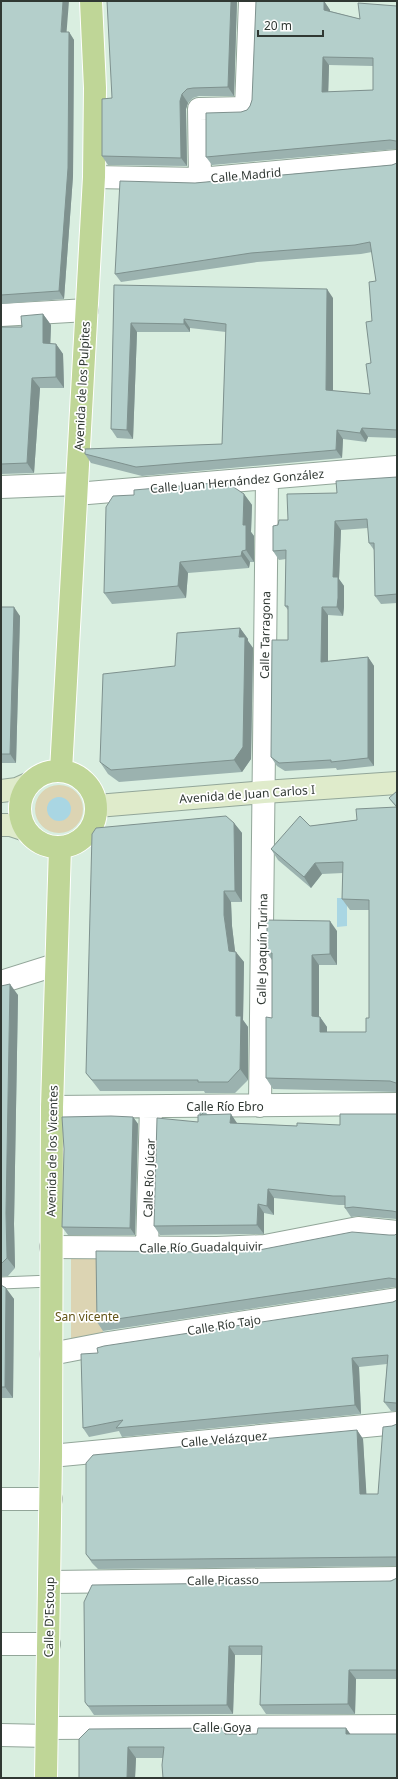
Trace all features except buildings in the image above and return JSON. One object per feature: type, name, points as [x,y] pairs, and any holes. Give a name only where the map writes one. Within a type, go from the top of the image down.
[{"type":"main road","name":"Avenida de los Pulpites","points":[[60,771],[94,177],[95,88],[91,1]]},
{"type":"main road","points":[[60,771],[70,772],[78,776],[87,784],[94,794],[96,816],[92,827],[85,836],[78,842],[60,847],[44,845],[31,836],[22,822],[20,803],[28,784],[44,773],[60,771]]},
{"type":"main road","name":"Avenida de los Vicentes","points":[[51,1456],[52,1107],[55,965],[60,847]]},
{"type":"main road","name":"Calle D'Estoup","points":[[46,1778],[51,1456]]},
{"type":"street","points":[[200,179],[199,110],[246,108],[250,1]]},
{"type":"street","name":"Calle Madrid","points":[[94,177],[200,179],[397,160]]},
{"type":"street","points":[[1,315],[87,310]]},
{"type":"street","name":"Calle Juan Hernández González","points":[[1,487],[77,489],[267,479],[397,467]]},
{"type":"street","name":"Calle Tarragona","points":[[264,792],[267,479]]},
{"type":"street","name":"Avenida de Juan Carlos I","points":[[96,806],[397,783]]},
{"type":"street","points":[[1,791],[17,790],[28,784]]},
{"type":"street","name":"Calle Joaquín Turina","points":[[260,1106],[264,792]]},
{"type":"street","points":[[1,825],[12,825],[26,830]]},
{"type":"street","points":[[1,982],[55,965]]},
{"type":"street","name":"Calle Río Ebro","points":[[52,1107],[397,1104]]},
{"type":"street","name":"Calle Río Júcar","points":[[147,1248],[151,1107]]},
{"type":"street","name":"Calle Río Guadalquivir","points":[[51,1247],[147,1248],[265,1246],[358,1228],[397,1232]]},
{"type":"street","name":"Calle Río Tajo","points":[[51,1354],[108,1343],[397,1299]]},
{"type":"street","name":"Calle Velázquez","points":[[51,1456],[397,1423]]},
{"type":"street","points":[[1,1499],[51,1499]]},
{"type":"street","name":"Calle Picasso","points":[[50,1582],[397,1578]]},
{"type":"street","points":[[1,1644],[49,1644]]},
{"type":"street","name":"Calle Goya","points":[[1,1735],[47,1732],[397,1726]]},
{"type":"lane","points":[[1,1283],[51,1281]]},
{"type":"green space","points":[[54,785],[64,785],[73,789],[79,795],[82,800],[82,818],[73,829],[64,833],[54,833],[45,829],[39,823],[35,814],[35,804],[39,795],[45,789]]},
{"type":"green space","name":"San vicente","points":[[71,1257],[102,1257],[103,1335],[71,1340]]},
{"type":"water","points":[[54,797],[64,797],[71,804],[71,814],[64,821],[54,821],[47,814],[47,804]]},
{"type":"water","points":[[337,898],[347,898],[347,926],[337,927]]}]
